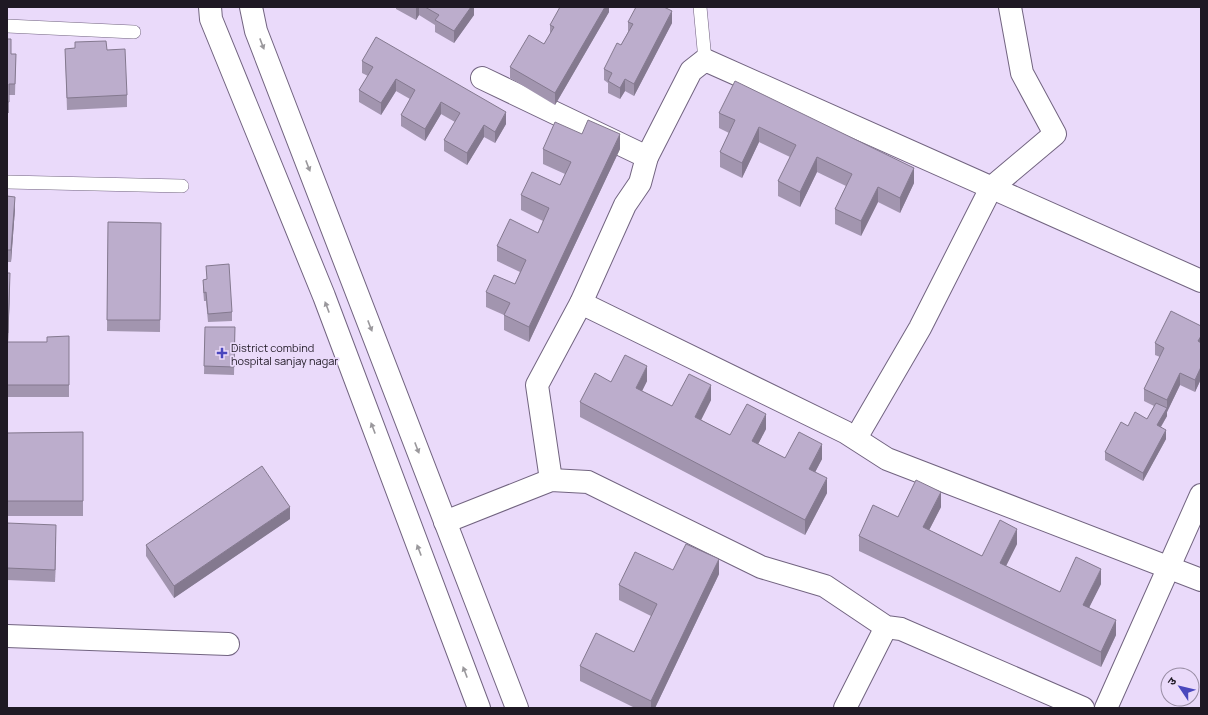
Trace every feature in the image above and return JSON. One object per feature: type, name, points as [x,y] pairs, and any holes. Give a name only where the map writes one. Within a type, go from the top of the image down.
[{"type":"street","points":[[210,7],[211,19],[324,296],[479,708]]},
{"type":"street","points":[[251,7],[256,31],[517,708]]},
{"type":"street","points":[[856,438],[920,328],[992,188],[1055,134],[1022,73],[1010,7]]},
{"type":"street","points":[[551,480],[537,385],[581,302],[625,205],[640,183],[647,157],[691,71],[705,60],[1201,281]]},
{"type":"street","points":[[482,78],[647,157]]},
{"type":"street","points":[[581,302],[846,432],[887,459],[1201,580]]},
{"type":"street","points":[[445,522],[551,480],[588,482],[762,567],[825,586],[886,627],[901,629],[1082,708]]},
{"type":"street","points":[[1106,708],[1201,495]]},
{"type":"street","points":[[845,708],[886,627]]},
{"type":"street","points":[[7,636],[228,644]]},
{"type":"lane","points":[[700,7],[705,60]]},
{"type":"lane","points":[[7,26],[134,32]]},
{"type":"lane","points":[[7,182],[182,186]]},
{"type":"building","points":[[425,7],[471,7],[454,31],[435,20],[439,15]]},
{"type":"building","points":[[560,7],[605,7],[555,93],[510,67],[529,35],[544,44],[554,27],[550,25]]},
{"type":"building","points":[[636,7],[664,7],[672,11],[634,84],[625,79],[620,88],[608,81],[612,73],[604,69],[617,43],[621,45],[633,24],[628,22]]},
{"type":"building","points":[[376,37],[506,112],[495,132],[484,125],[467,153],[444,140],[460,113],[441,102],[425,129],[401,115],[415,90],[396,79],[381,103],[359,90],[373,67],[362,61]]},
{"type":"building","points":[[7,39],[11,39],[11,54],[16,54],[15,84],[9,84],[9,102],[7,102]]},
{"type":"building","points":[[106,41],[107,50],[125,49],[127,95],[67,98],[65,49],[75,48],[75,42]]},
{"type":"building","points":[[735,81],[914,168],[900,198],[878,187],[861,221],[835,209],[852,174],[817,157],[800,192],[778,181],[796,145],[759,127],[742,163],[720,152],[735,120],[719,113]]},
{"type":"building","points":[[588,120],[620,134],[529,327],[504,315],[510,303],[486,292],[494,275],[515,284],[526,260],[497,246],[510,219],[538,233],[549,208],[521,195],[532,172],[560,185],[571,162],[543,149],[555,122],[582,134]]},
{"type":"building","points":[[7,196],[15,197],[11,250],[7,250]]},
{"type":"building","points":[[108,222],[161,223],[160,320],[107,320]]},
{"type":"building","points":[[229,264],[232,312],[208,314],[206,292],[204,293],[203,280],[207,279],[206,266]]},
{"type":"building","points":[[7,273],[10,273],[8,333],[7,333]]},
{"type":"building","points":[[1171,311],[1201,326],[1201,336],[1198,341],[1201,343],[1201,367],[1195,380],[1180,373],[1167,400],[1144,389],[1164,348],[1155,343]]},
{"type":"building","points":[[205,327],[235,327],[234,367],[204,366]]},
{"type":"building","points":[[69,336],[69,385],[7,385],[7,342],[47,342],[47,337]]},
{"type":"building","points":[[625,355],[647,366],[636,388],[672,406],[689,374],[711,385],[695,417],[730,435],[747,404],[766,414],[752,441],[785,458],[799,432],[822,444],[809,469],[827,478],[805,520],[580,402],[595,373],[611,382]]},
{"type":"building","points":[[1156,403],[1167,408],[1157,425],[1166,430],[1143,473],[1105,452],[1121,422],[1128,426],[1135,412],[1147,419]]},
{"type":"building","points":[[83,432],[83,501],[7,501],[7,433]]},
{"type":"building","points":[[262,466],[290,507],[174,586],[146,545]]},
{"type":"building","points":[[916,480],[941,492],[923,527],[982,556],[1000,520],[1017,529],[1000,563],[1060,592],[1076,557],[1101,569],[1083,605],[1116,620],[1101,652],[859,536],[873,505],[898,517]]},
{"type":"building","points":[[7,523],[56,525],[55,570],[7,568]]},
{"type":"building","points":[[686,544],[719,559],[651,701],[580,666],[596,633],[634,652],[657,604],[619,585],[635,552],[673,570]]},
{"type":"place","name":"District combind hospital sanjay nagar","points":[[222,353]]}]
